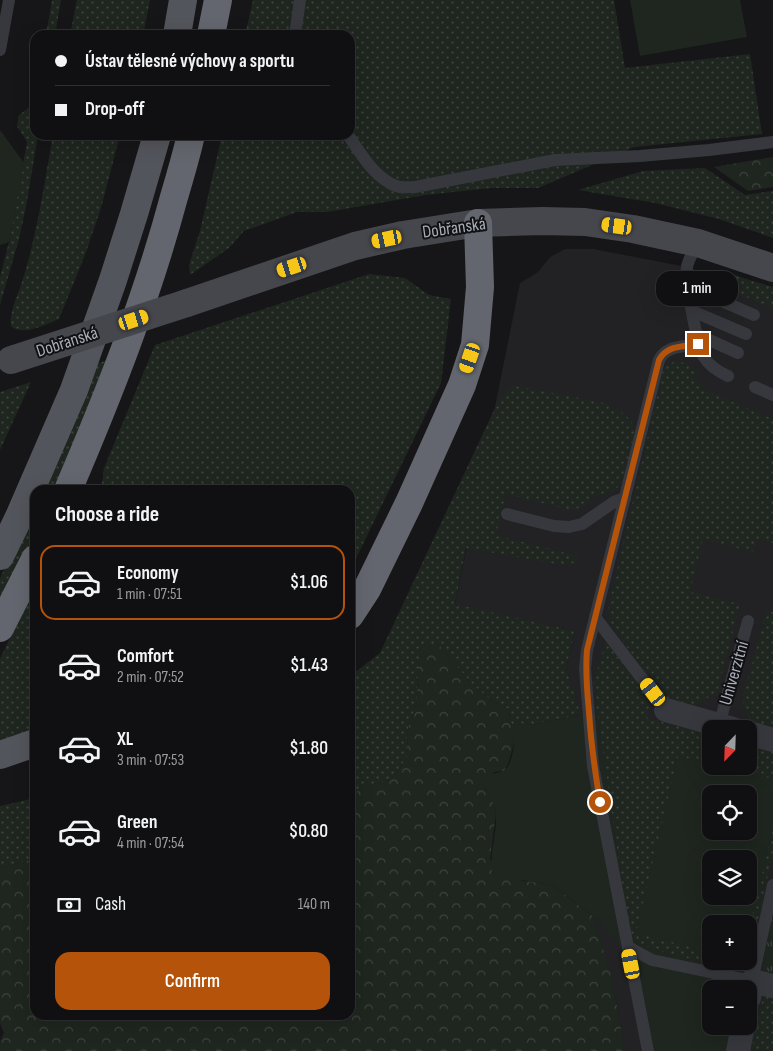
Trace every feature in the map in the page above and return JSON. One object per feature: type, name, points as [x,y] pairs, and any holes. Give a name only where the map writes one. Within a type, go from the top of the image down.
[{"type":"highway","points":[[212,30],[218,0]]},
{"type":"highway","points":[[70,485],[106,400],[148,285],[168,221],[190,140]]},
{"type":"highway","points":[[355,607],[367,589],[409,503],[462,385],[475,345],[480,294],[478,223]]},
{"type":"highway","points":[[90,485],[106,400]]},
{"type":"highway","points":[[0,628],[30,569]]},
{"type":"main road","points":[[178,30],[184,0]]},
{"type":"main road","points":[[33,485],[74,390],[116,271],[155,140]]},
{"type":"main road","points":[[0,556],[30,492]]},
{"type":"main road","points":[[0,541],[19,517]]},
{"type":"main road","points":[[0,755],[30,745]]},
{"type":"street","name":"Dobřanská","points":[[6,362],[355,246],[478,223],[585,222],[633,229],[698,243],[773,268]]},
{"type":"street","name":"Univerzitní","points":[[666,710],[702,720]]},
{"type":"street","points":[[758,736],[773,740]]},
{"type":"street","points":[[738,1051],[741,1035]]},
{"type":"lane","points":[[0,50],[8,0]]},
{"type":"lane","points":[[296,30],[300,0]]},
{"type":"lane","points":[[351,140],[371,168],[388,182],[398,186],[415,187],[555,160],[640,156],[773,142]]},
{"type":"lane","points":[[698,243],[687,267],[688,287],[697,339],[704,358],[716,370],[728,376]]},
{"type":"lane","points":[[688,287],[754,315]]},
{"type":"lane","points":[[692,311],[746,334]]},
{"type":"lane","points":[[648,1051],[594,766],[585,668],[587,650],[659,360],[663,352],[697,339],[738,352]]},
{"type":"lane","points":[[755,387],[773,395]]},
{"type":"lane","points":[[507,514],[554,526],[569,527],[582,524],[614,502],[625,498]]},
{"type":"lane","points":[[595,617],[666,710]]},
{"type":"lane","name":"Univerzitní","points":[[727,720],[748,621]]},
{"type":"lane","points":[[628,947],[652,960],[758,989],[773,885]]},
{"type":"shaded area","points":[[565,249],[593,249],[687,267],[773,295],[773,1051],[625,1051],[612,979],[593,916],[580,714],[566,668],[575,631],[455,605],[520,283],[538,272],[550,257]]},
{"type":"green space","points":[[52,0],[61,0],[56,30],[47,30]]},
{"type":"green space","points":[[77,0],[150,0],[144,30],[71,30]]},
{"type":"green space","points":[[253,0],[614,0],[625,68],[750,54],[762,134],[634,147],[538,188],[491,188],[426,195],[327,212],[297,212],[244,231],[229,248],[190,275],[189,265],[200,231],[221,140],[355,140],[355,30],[246,30]]},
{"type":"green space","points":[[630,0],[740,0],[747,37],[640,56]]},
{"type":"green space","points":[[30,107],[30,140],[37,140],[19,239],[0,305],[0,277],[9,242],[27,142],[17,126],[19,115]]},
{"type":"green space","points":[[0,130],[24,163],[9,242],[0,245]]},
{"type":"green space","points":[[52,140],[119,140],[101,208],[85,255],[59,319],[28,330],[16,329],[11,326],[11,316],[27,267],[40,210]]},
{"type":"green space","points":[[773,157],[773,187],[748,191],[714,167]]},
{"type":"green space","points":[[705,168],[745,195],[773,191],[773,238],[719,219],[655,203],[578,190],[643,171]]},
{"type":"green space","points":[[721,271],[773,287],[773,308],[741,295],[709,286],[710,279]]},
{"type":"green space","points":[[369,274],[405,278],[429,295],[451,299],[441,383],[355,561],[355,485],[102,485],[104,468],[155,345]]},
{"type":"green space","points":[[107,360],[58,485],[46,485],[96,364]]},
{"type":"green space","points":[[675,361],[685,363],[700,371],[696,377],[702,389],[773,419],[773,543],[756,539],[753,552],[703,539],[690,592],[740,604],[717,693],[690,707],[666,701],[611,625],[608,609],[663,370]]},
{"type":"green space","points":[[31,382],[0,450],[0,392]]},
{"type":"green space","points":[[511,385],[601,402],[620,411],[631,420],[635,432],[625,475],[620,485],[614,491],[593,497],[584,507],[570,510],[506,494],[496,535],[577,556],[574,563],[561,565],[466,548],[455,604],[575,631],[566,668],[581,715],[519,727],[510,723],[509,709],[489,699],[480,691],[439,645],[418,663],[417,702],[407,732],[408,756],[391,780],[364,786],[355,793],[355,672],[380,653],[495,408]]},
{"type":"green space","points":[[30,518],[30,545],[0,604],[0,578]]},
{"type":"green space","points":[[30,596],[30,735],[0,744],[0,659]]},
{"type":"green space","points":[[767,611],[773,612],[773,731],[758,727],[758,720],[751,720],[744,711],[743,696]]},
{"type":"green space","points":[[606,642],[651,701],[647,718],[702,733],[702,775],[758,775],[758,747],[773,751],[773,852],[757,925],[757,915],[702,915],[702,961],[671,955],[631,939],[593,683]]},
{"type":"green space","points":[[424,645],[439,645],[480,691],[489,699],[509,709],[510,723],[519,727],[507,766],[504,771],[494,772],[485,789],[493,801],[496,814],[490,859],[522,881],[538,882],[555,887],[593,916],[612,978],[625,1051],[0,1051],[0,1041],[4,1033],[0,1023],[0,868],[30,860],[30,1020],[355,1020],[355,793],[364,786],[391,780],[408,756],[407,732],[417,702],[418,663]]},
{"type":"green space","points":[[597,713],[630,938],[653,949],[702,962],[702,970],[744,970],[741,980],[702,980],[702,1035],[728,1035],[725,1051],[654,1051],[636,964],[593,916],[555,887],[538,882],[508,879],[492,872],[496,811],[483,782],[487,776],[507,768],[512,755],[514,721],[528,725]]},
{"type":"green space","points":[[678,756],[702,762],[702,775],[757,775],[773,779],[773,829],[757,896],[757,850],[702,850],[702,905],[755,905],[752,915],[702,915],[702,950],[636,933]]},
{"type":"green space","points":[[30,799],[30,860],[0,868],[0,806]]},
{"type":"green space","points":[[773,900],[773,977],[767,975],[760,960]]},
{"type":"green space","points":[[763,996],[773,998],[773,1051],[751,1051],[754,1035],[757,1035],[757,1024]]},
{"type":"route","points":[[600,802],[590,727],[585,668],[587,650],[659,360],[663,352],[698,344]]}]
